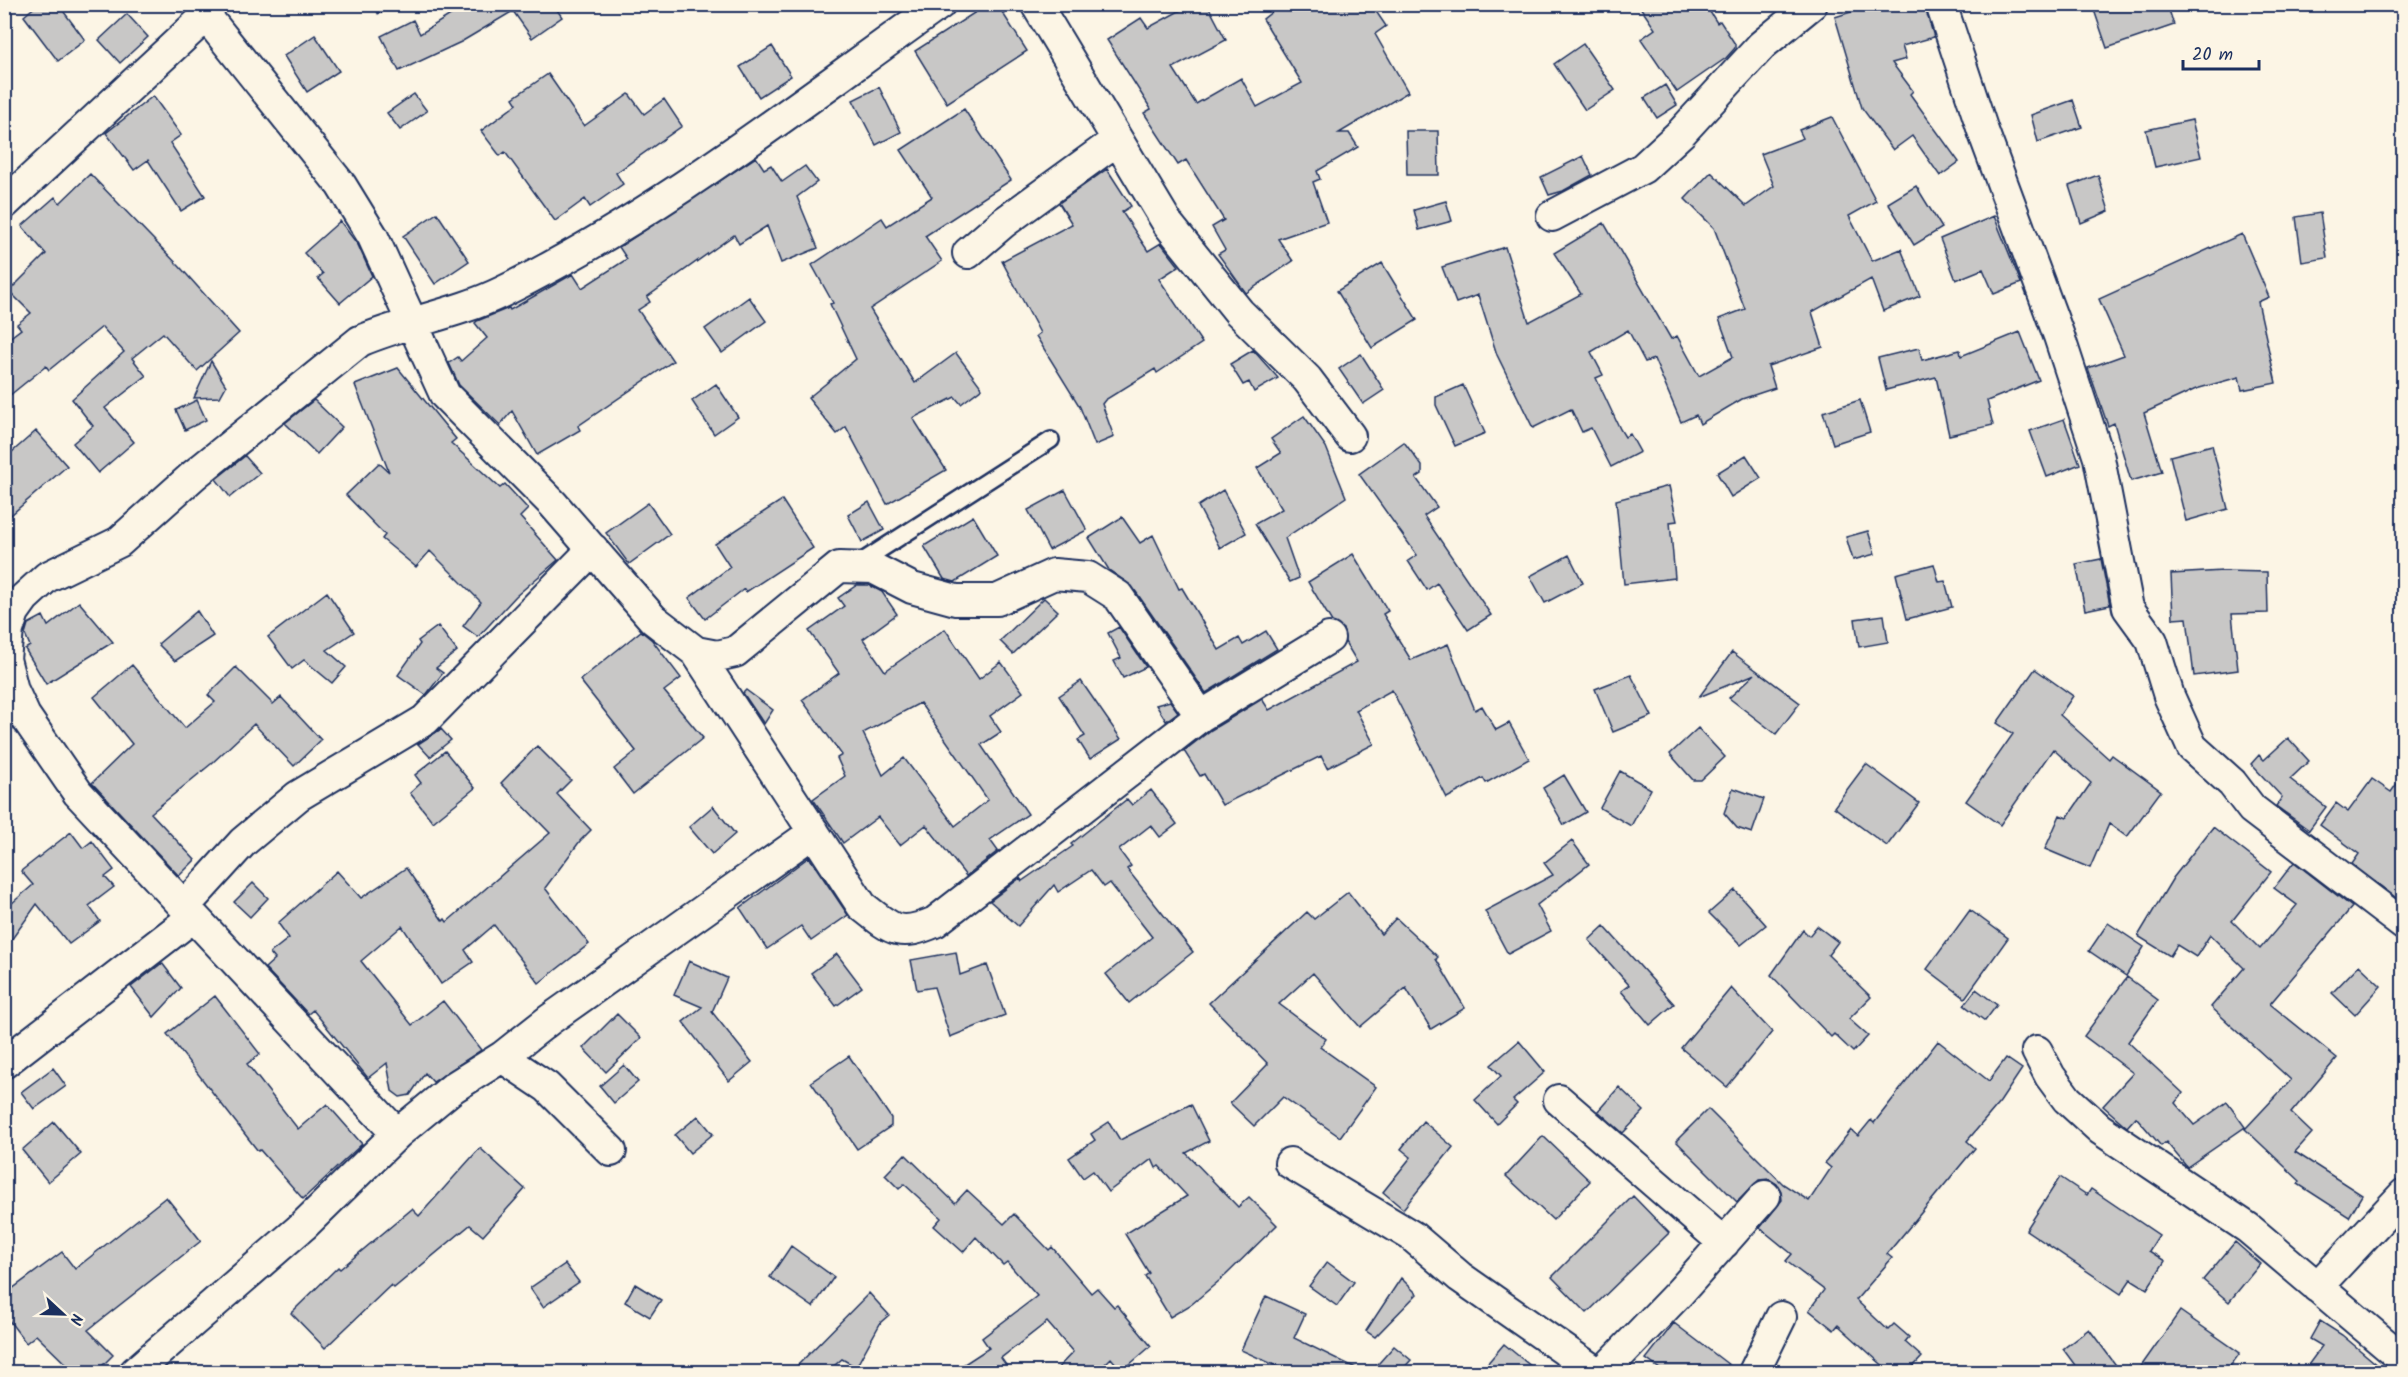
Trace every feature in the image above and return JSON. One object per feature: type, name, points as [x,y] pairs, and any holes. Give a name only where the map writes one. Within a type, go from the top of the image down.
[{"type":"street","points":[[397,1134],[78,793],[25,716],[13,690],[5,659],[6,631],[14,612],[24,598],[47,577],[119,542],[211,461],[360,340],[414,321],[454,312],[500,293],[585,247],[656,204],[940,4]]},
{"type":"street","points":[[1036,4],[1168,224],[1204,272],[1260,336],[1302,373],[1350,436]]},
{"type":"street","points":[[1552,216],[1642,168],[1682,133],[1762,45],[1812,4]]},
{"type":"street","points":[[1941,4],[1983,130],[2059,336],[2099,458],[2128,608],[2152,641],[2169,696],[2192,747],[2232,783],[2252,808],[2403,925]]},
{"type":"street","points":[[4,204],[203,10],[341,185],[373,237],[414,321],[446,395],[488,441],[546,496],[653,619],[696,652],[862,906],[893,930],[915,930],[935,922],[1201,716],[1329,638]]},
{"type":"street","points":[[968,253],[1004,223],[1117,140]]},
{"type":"street","points":[[4,1064],[189,912],[243,842],[298,796],[425,720],[593,549]]},
{"type":"street","points":[[696,652],[717,656],[735,652],[839,567],[873,568],[912,588],[956,600],[997,600],[1054,573],[1088,577],[1118,596],[1201,716]]},
{"type":"street","points":[[135,1372],[303,1226],[397,1134],[454,1087],[502,1057],[549,1020],[814,832]]},
{"type":"street","points":[[2037,1051],[2050,1076],[2067,1098],[2100,1129],[2248,1228],[2403,1360]]},
{"type":"street","points":[[502,1057],[547,1087],[612,1151]]},
{"type":"street","points":[[1559,1100],[1724,1243]]},
{"type":"street","points":[[1290,1163],[1412,1236],[1460,1277],[1596,1372]]},
{"type":"street","points":[[2317,1287],[2403,1194]]},
{"type":"street","points":[[1603,1372],[1765,1197]]},
{"type":"street","points":[[1754,1372],[1781,1317]]},
{"type":"lane","points":[[855,566],[1050,440]]},
{"type":"path","points":[[377,13],[399,4]]},
{"type":"building","points":[[38,4],[58,4],[85,40],[58,61],[24,16]]},
{"type":"building","points":[[468,4],[553,4],[562,17],[532,38],[513,11],[461,42],[399,71],[381,36],[413,20],[420,34]]},
{"type":"building","points":[[988,4],[997,4],[1027,51],[947,103],[915,51]]},
{"type":"building","points":[[1192,4],[1207,4],[1226,40],[1173,68],[1196,104],[1241,78],[1257,107],[1302,83],[1263,19],[1282,4],[1371,4],[1386,26],[1375,34],[1408,92],[1339,133],[1349,133],[1358,147],[1317,171],[1320,179],[1313,182],[1327,222],[1278,239],[1293,261],[1246,293],[1218,254],[1225,250],[1212,227],[1224,220],[1186,160],[1178,165],[1144,113],[1151,109],[1107,40],[1141,18],[1148,28]]},
{"type":"building","points":[[1638,4],[1705,4],[1717,23],[1720,21],[1735,44],[1735,48],[1726,58],[1677,92],[1641,39],[1655,29]]},
{"type":"building","points":[[1876,4],[1924,4],[1934,37],[1902,46],[1906,59],[1892,63],[1913,91],[1910,94],[1959,162],[1940,176],[1912,136],[1893,150],[1862,108],[1835,17]]},
{"type":"building","points":[[2092,4],[2167,4],[2174,25],[2107,48]]},
{"type":"building","points":[[127,14],[148,37],[120,63],[99,40]]},
{"type":"building","points":[[315,35],[339,71],[307,92],[284,56]]},
{"type":"building","points":[[1583,44],[1615,90],[1585,110],[1554,64]]},
{"type":"building","points":[[772,46],[791,76],[759,97],[740,67]]},
{"type":"building","points":[[548,74],[584,126],[629,94],[644,114],[664,99],[682,126],[616,173],[623,184],[590,207],[585,199],[555,221],[505,152],[500,156],[481,131],[517,104],[513,98]]},
{"type":"building","points":[[1665,85],[1677,105],[1657,118],[1644,98]]},
{"type":"building","points":[[879,87],[901,132],[876,145],[853,100]]},
{"type":"building","points":[[414,94],[427,111],[400,130],[387,113]]},
{"type":"building","points":[[153,96],[181,135],[170,143],[205,196],[181,211],[148,160],[134,170],[106,133]]},
{"type":"building","points":[[2073,100],[2082,127],[2038,142],[2031,115]]},
{"type":"building","points":[[964,109],[1011,180],[925,236],[942,261],[870,309],[915,383],[956,353],[982,388],[961,404],[955,397],[913,418],[946,470],[887,504],[846,427],[837,434],[808,398],[856,359],[830,304],[833,303],[812,265],[882,218],[887,226],[932,197],[901,150]]},
{"type":"building","points":[[1832,117],[1876,201],[1849,216],[1872,261],[1901,249],[1920,296],[1883,311],[1871,279],[1812,312],[1823,347],[1768,366],[1775,388],[1742,399],[1700,424],[1696,415],[1681,422],[1654,359],[1645,362],[1628,330],[1591,352],[1603,375],[1596,378],[1620,429],[1625,437],[1630,434],[1640,452],[1611,467],[1591,428],[1582,432],[1571,409],[1533,428],[1497,355],[1478,295],[1456,303],[1442,267],[1505,247],[1529,322],[1581,294],[1554,253],[1604,223],[1671,339],[1677,336],[1699,376],[1733,357],[1719,319],[1745,309],[1714,228],[1685,199],[1711,172],[1746,206],[1774,186],[1761,154],[1803,138],[1799,130]]},
{"type":"building","points":[[2192,120],[2201,157],[2155,167],[2146,130]]},
{"type":"building","points":[[1406,131],[1438,131],[1439,175],[1407,175]]},
{"type":"building","points":[[1583,156],[1592,175],[1563,191],[1549,195],[1541,177]]},
{"type":"building","points":[[756,157],[764,169],[771,165],[782,182],[805,166],[817,182],[797,197],[818,248],[781,263],[767,226],[739,244],[734,235],[647,297],[650,302],[638,310],[673,361],[578,426],[580,430],[537,455],[512,411],[500,425],[459,385],[449,363],[458,357],[461,361],[487,338],[475,323],[477,321],[509,308],[510,310],[573,274],[582,288],[627,259],[619,247]]},
{"type":"building","points":[[1107,169],[1131,206],[1122,212],[1148,251],[1161,243],[1179,266],[1159,279],[1202,343],[1157,373],[1155,369],[1105,400],[1102,404],[1114,437],[1095,445],[1080,407],[1036,336],[1040,333],[1002,261],[1072,224],[1059,203]]},
{"type":"building","points":[[90,174],[180,267],[239,333],[197,371],[163,333],[132,358],[146,376],[105,408],[134,442],[98,473],[73,443],[93,426],[72,399],[124,352],[102,327],[49,370],[46,366],[4,400],[4,342],[21,329],[17,324],[31,313],[9,291],[46,254],[22,226],[55,197],[60,203]]},
{"type":"building","points":[[2098,175],[2109,211],[2081,223],[2069,186]]},
{"type":"building","points":[[1916,186],[1942,228],[1914,245],[1888,203]]},
{"type":"building","points":[[1446,201],[1452,221],[1419,230],[1414,210]]},
{"type":"building","points":[[437,213],[469,261],[435,284],[403,236]]},
{"type":"building","points":[[2320,213],[2327,258],[2302,262],[2296,217]]},
{"type":"building","points":[[1994,216],[2021,283],[1994,294],[1983,269],[1956,280],[1940,239]]},
{"type":"building","points":[[340,221],[358,245],[372,276],[340,303],[318,278],[323,274],[304,253]]},
{"type":"building","points":[[2242,234],[2269,297],[2258,302],[2276,383],[2242,390],[2239,377],[2196,389],[2144,413],[2162,472],[2131,481],[2114,423],[2108,426],[2088,368],[2124,355],[2099,299]]},
{"type":"building","points":[[1382,263],[1417,320],[1372,348],[1337,291]]},
{"type":"building","points":[[749,297],[766,321],[722,353],[705,329]]},
{"type":"building","points":[[2020,332],[2039,380],[1987,401],[1993,425],[1949,435],[1936,377],[1886,390],[1878,358],[1919,348],[1922,360],[1960,350],[1961,356]]},
{"type":"building","points":[[1253,350],[1278,378],[1254,392],[1249,382],[1243,385],[1230,364]]},
{"type":"building","points":[[1361,354],[1384,390],[1363,404],[1339,369]]},
{"type":"building","points":[[211,361],[226,386],[220,397],[194,398]]},
{"type":"building","points":[[398,368],[456,439],[451,443],[500,488],[505,484],[528,509],[520,517],[558,560],[516,596],[478,637],[463,626],[481,602],[430,551],[416,567],[382,539],[385,535],[346,495],[379,463],[389,472],[355,385]]},
{"type":"building","points":[[716,384],[738,417],[714,434],[692,401]]},
{"type":"building","points":[[1463,385],[1485,433],[1455,446],[1436,405],[1436,397]]},
{"type":"building","points":[[197,400],[206,420],[185,430],[176,410]]},
{"type":"building","points":[[314,400],[342,427],[317,454],[285,423]]},
{"type":"building","points":[[1860,400],[1870,432],[1833,444],[1823,412]]},
{"type":"building","points":[[1304,416],[1326,447],[1346,497],[1285,538],[1299,578],[1290,582],[1255,524],[1282,509],[1257,468],[1281,453],[1271,439]]},
{"type":"building","points":[[2064,419],[2080,464],[2047,477],[2030,431]]},
{"type":"building","points":[[36,431],[67,466],[4,521],[4,459]]},
{"type":"building","points":[[1404,442],[1422,466],[1422,474],[1416,478],[1437,507],[1424,516],[1491,615],[1468,630],[1437,583],[1427,590],[1408,561],[1417,555],[1359,474]]},
{"type":"building","points":[[2212,445],[2228,509],[2186,521],[2170,456]]},
{"type":"building","points":[[1746,455],[1761,478],[1731,497],[1717,473]]},
{"type":"building","points":[[245,456],[260,473],[230,497],[216,479]]},
{"type":"building","points":[[1669,486],[1677,521],[1670,522],[1675,578],[1624,584],[1616,500]]},
{"type":"building","points":[[1065,490],[1087,530],[1049,550],[1028,510]]},
{"type":"building","points":[[1223,490],[1246,533],[1220,548],[1198,506]]},
{"type":"building","points":[[782,500],[813,548],[746,592],[744,589],[705,619],[689,598],[730,567],[715,544]]},
{"type":"building","points":[[869,502],[884,530],[862,542],[848,515]]},
{"type":"building","points":[[648,503],[670,534],[629,564],[606,533]]},
{"type":"building","points":[[973,516],[997,556],[955,582],[944,579],[924,546]]},
{"type":"building","points":[[1122,517],[1140,543],[1153,535],[1179,589],[1182,588],[1219,650],[1239,638],[1243,645],[1266,631],[1277,649],[1206,693],[1132,586],[1109,570],[1089,538]]},
{"type":"building","points":[[1868,531],[1875,554],[1853,560],[1846,537]]},
{"type":"building","points":[[1353,554],[1388,611],[1383,614],[1411,660],[1448,644],[1475,710],[1482,706],[1496,730],[1509,723],[1529,759],[1486,783],[1483,778],[1447,798],[1392,690],[1356,710],[1374,744],[1327,768],[1321,756],[1222,805],[1204,774],[1200,776],[1184,751],[1211,730],[1262,699],[1269,710],[1357,662],[1345,642],[1343,629],[1332,622],[1308,582]]},
{"type":"building","points":[[1569,555],[1583,583],[1545,603],[1530,576]]},
{"type":"building","points":[[2101,559],[2110,605],[2085,610],[2076,564]]},
{"type":"building","points":[[1934,564],[1939,582],[1945,581],[1952,607],[1907,619],[1896,574]]},
{"type":"building","points":[[2223,571],[2267,572],[2268,613],[2232,614],[2238,670],[2194,676],[2187,618],[2173,619],[2171,574]]},
{"type":"building","points":[[857,585],[869,585],[882,592],[897,614],[863,639],[885,671],[945,629],[979,679],[1001,662],[1023,692],[990,716],[1001,732],[981,745],[1028,814],[990,840],[998,851],[966,876],[926,825],[900,845],[878,817],[843,843],[813,799],[845,776],[837,758],[842,755],[802,700],[839,673],[809,631],[844,606],[838,598]],"holes":[[[920,703],[988,800],[955,826],[904,758],[883,775],[863,733]]]},
{"type":"building","points":[[327,592],[354,632],[327,650],[346,667],[332,683],[304,660],[292,669],[268,637]]},
{"type":"building","points":[[1044,598],[1058,611],[1013,654],[1000,641]]},
{"type":"building","points":[[79,602],[113,642],[46,684],[25,649],[30,646],[25,634],[28,624],[43,616],[48,626]]},
{"type":"building","points":[[197,611],[213,636],[175,661],[158,644]]},
{"type":"building","points":[[1884,615],[1888,642],[1859,647],[1855,619]]},
{"type":"building","points":[[438,626],[457,651],[436,668],[443,673],[426,695],[398,675],[420,644],[418,641]]},
{"type":"building","points":[[1119,627],[1146,667],[1123,678],[1114,661],[1121,658],[1108,633]]},
{"type":"building","points":[[641,631],[652,640],[681,678],[664,691],[703,738],[633,794],[614,769],[636,751],[580,680]]},
{"type":"building","points":[[1732,652],[1800,703],[1776,734],[1729,698],[1755,674],[1699,697]]},
{"type":"building","points":[[132,665],[185,728],[215,702],[208,695],[236,667],[273,704],[281,697],[321,740],[294,766],[254,724],[211,764],[151,813],[195,860],[179,876],[92,783],[132,744],[94,697]]},
{"type":"building","points":[[2035,669],[2073,696],[2060,715],[2109,759],[2112,755],[2161,791],[2127,837],[2109,824],[2090,868],[2045,849],[2060,815],[2067,818],[2091,783],[2053,749],[2000,825],[1966,801],[2013,734],[1997,723]]},
{"type":"building","points":[[1631,675],[1652,716],[1613,732],[1595,689]]},
{"type":"building","points":[[1081,681],[1121,739],[1090,759],[1078,740],[1085,736],[1059,696]]},
{"type":"building","points":[[746,690],[773,710],[764,724],[743,693]]},
{"type":"building","points":[[1170,701],[1178,712],[1166,721],[1156,705]]},
{"type":"building","points":[[1698,728],[1725,757],[1701,780],[1693,780],[1670,754]]},
{"type":"building","points":[[441,729],[451,740],[430,757],[418,744]]},
{"type":"building","points":[[2288,738],[2309,761],[2290,779],[2326,807],[2309,830],[2276,806],[2282,797],[2251,764],[2259,755],[2264,760]]},
{"type":"building","points":[[537,746],[571,780],[557,794],[591,830],[545,888],[589,944],[539,983],[494,925],[465,950],[473,962],[441,984],[402,926],[361,961],[412,1025],[443,1001],[481,1050],[433,1082],[425,1073],[410,1095],[400,1097],[392,1091],[387,1063],[368,1078],[313,1010],[308,1014],[265,968],[275,959],[270,953],[289,938],[278,923],[337,871],[361,898],[406,868],[443,921],[445,919],[447,922],[550,833],[501,783]]},
{"type":"building","points":[[445,751],[475,788],[433,822],[410,793],[421,783],[415,775]]},
{"type":"building","points":[[1866,764],[1919,803],[1887,846],[1834,807]]},
{"type":"building","points":[[1620,771],[1651,789],[1631,826],[1600,808]]},
{"type":"building","points":[[1564,775],[1586,812],[1564,825],[1543,788]]},
{"type":"building","points":[[2403,775],[2403,903],[2352,864],[2359,854],[2320,825],[2336,803],[2348,812],[2372,779],[2391,792]]},
{"type":"building","points":[[1733,788],[1764,799],[1752,833],[1737,828],[1724,813]]},
{"type":"building","points":[[1151,790],[1177,824],[1160,837],[1151,825],[1119,850],[1131,866],[1127,869],[1193,952],[1129,1003],[1106,974],[1152,937],[1110,883],[1104,887],[1091,870],[1058,892],[1054,885],[1018,926],[990,901],[1020,878],[1022,881],[1073,846],[1071,844],[1127,799],[1132,805]]},
{"type":"building","points":[[713,806],[735,834],[712,854],[689,827]]},
{"type":"building","points":[[2213,827],[2271,872],[2232,921],[2260,949],[2297,905],[2274,888],[2294,862],[2352,907],[2270,1004],[2337,1058],[2291,1113],[2312,1133],[2295,1152],[2362,1195],[2349,1217],[2298,1184],[2300,1181],[2245,1129],[2291,1080],[2211,1007],[2244,968],[2210,935],[2196,957],[2177,945],[2170,956],[2138,936],[2173,878]]},
{"type":"building","points":[[71,832],[83,848],[92,841],[114,870],[105,877],[114,887],[89,906],[100,921],[69,944],[37,904],[4,950],[4,910],[33,885],[21,871]]},
{"type":"building","points":[[1572,841],[1589,864],[1537,905],[1551,931],[1508,954],[1485,911],[1553,875],[1544,863]]},
{"type":"building","points":[[809,857],[848,915],[811,941],[801,926],[767,949],[740,908]]},
{"type":"building","points":[[253,883],[268,898],[250,917],[234,902]]},
{"type":"building","points":[[1735,890],[1766,925],[1741,945],[1709,913]]},
{"type":"building","points":[[1348,892],[1381,934],[1396,918],[1438,957],[1436,959],[1465,1008],[1431,1029],[1406,988],[1360,1027],[1313,973],[1279,1004],[1326,1039],[1320,1047],[1376,1087],[1340,1137],[1283,1097],[1254,1126],[1230,1103],[1268,1064],[1209,1003],[1307,912],[1314,919]]},
{"type":"building","points":[[1970,910],[2008,938],[1965,998],[1927,969]]},
{"type":"building","points":[[2108,923],[2144,947],[2126,976],[2089,951]]},
{"type":"building","points":[[1604,926],[1674,1004],[1650,1025],[1621,991],[1629,985],[1589,940]]},
{"type":"building","points":[[1817,926],[1838,942],[1828,955],[1871,997],[1849,1019],[1868,1036],[1853,1052],[1834,1034],[1831,1037],[1771,975],[1803,930],[1809,936]]},
{"type":"building","points":[[956,952],[960,975],[987,965],[1005,1015],[950,1037],[934,987],[917,990],[911,960]]},
{"type":"building","points":[[837,954],[862,987],[836,1006],[811,973]]},
{"type":"building","points":[[689,961],[727,978],[712,1012],[752,1062],[729,1081],[683,1022],[702,1007],[674,995]]},
{"type":"building","points":[[162,963],[181,988],[154,1017],[131,987]]},
{"type":"building","points":[[2359,965],[2381,986],[2355,1015],[2332,993]]},
{"type":"building","points":[[2127,977],[2158,1000],[2128,1042],[2183,1093],[2175,1103],[2194,1125],[2227,1102],[2245,1127],[2187,1167],[2166,1142],[2161,1146],[2136,1117],[2127,1127],[2103,1106],[2133,1073],[2084,1036]]},
{"type":"building","points":[[1731,988],[1772,1032],[1727,1087],[1681,1048]]},
{"type":"building","points":[[1976,989],[1997,1005],[1985,1021],[1964,1005]]},
{"type":"building","points":[[215,996],[260,1054],[247,1064],[298,1129],[327,1104],[362,1144],[303,1199],[260,1150],[258,1151],[167,1034]]},
{"type":"building","points":[[617,1014],[641,1038],[606,1072],[583,1048]]},
{"type":"building","points":[[1519,1041],[1545,1072],[1513,1100],[1517,1104],[1497,1124],[1475,1100],[1501,1076],[1491,1065]]},
{"type":"building","points":[[1938,1041],[1989,1081],[2006,1058],[2022,1069],[2000,1102],[1967,1141],[1975,1148],[1887,1254],[1892,1258],[1856,1300],[1888,1330],[1894,1324],[1909,1337],[1905,1342],[1922,1357],[1908,1372],[1890,1372],[1838,1325],[1834,1330],[1809,1310],[1824,1290],[1786,1261],[1792,1254],[1760,1228],[1782,1200],[1777,1184],[1769,1179],[1759,1180],[1737,1202],[1676,1141],[1708,1109],[1783,1184],[1809,1201],[1831,1168],[1825,1163],[1851,1130],[1858,1136],[1871,1120],[1874,1123]]},
{"type":"building","points":[[849,1056],[891,1118],[891,1126],[857,1149],[811,1082]]},
{"type":"building","points":[[624,1065],[638,1082],[614,1103],[600,1086]]},
{"type":"building","points":[[53,1068],[66,1086],[34,1109],[21,1092]]},
{"type":"building","points":[[1619,1087],[1644,1111],[1623,1133],[1598,1111]]},
{"type":"building","points":[[1191,1104],[1209,1141],[1186,1153],[1238,1207],[1249,1197],[1277,1225],[1226,1275],[1192,1304],[1170,1317],[1145,1276],[1149,1273],[1125,1234],[1187,1196],[1159,1166],[1156,1168],[1152,1159],[1108,1192],[1093,1171],[1083,1178],[1069,1158],[1095,1140],[1091,1134],[1109,1122],[1120,1140]]},
{"type":"building","points":[[698,1116],[713,1134],[690,1153],[675,1135]]},
{"type":"building","points":[[1423,1121],[1453,1147],[1403,1209],[1383,1192],[1411,1157],[1401,1149]]},
{"type":"building","points":[[54,1122],[81,1154],[48,1182],[22,1150]]},
{"type":"building","points":[[1543,1136],[1590,1181],[1553,1220],[1506,1176]]},
{"type":"building","points":[[480,1148],[525,1189],[483,1236],[470,1225],[394,1288],[391,1285],[325,1348],[291,1313],[338,1267],[340,1269],[412,1209],[419,1216]]},
{"type":"building","points":[[905,1154],[955,1203],[967,1190],[1004,1224],[1014,1214],[1049,1250],[1052,1247],[1091,1293],[1097,1288],[1114,1307],[1117,1305],[1151,1346],[1122,1371],[1111,1358],[1097,1372],[1054,1372],[1073,1352],[1047,1322],[1001,1358],[1006,1365],[994,1372],[952,1372],[989,1348],[982,1338],[1037,1296],[1007,1262],[1003,1265],[976,1237],[963,1252],[934,1226],[941,1218],[904,1184],[899,1189],[885,1175]]},
{"type":"building","points":[[2060,1177],[2087,1195],[2091,1189],[2159,1235],[2149,1251],[2165,1261],[2147,1289],[2131,1279],[2121,1294],[2026,1230]]},
{"type":"building","points":[[1633,1196],[1669,1233],[1587,1313],[1552,1277]]},
{"type":"building","points":[[166,1197],[201,1241],[88,1330],[113,1355],[96,1372],[74,1372],[36,1335],[26,1343],[4,1314],[4,1295],[62,1252],[75,1269]]},
{"type":"building","points":[[2235,1242],[2260,1264],[2229,1302],[2203,1280]]},
{"type":"building","points":[[791,1246],[834,1277],[813,1307],[770,1277]]},
{"type":"building","points":[[1327,1262],[1354,1282],[1337,1306],[1309,1286]]},
{"type":"building","points":[[565,1264],[579,1282],[543,1307],[530,1288]]},
{"type":"building","points":[[1401,1278],[1417,1294],[1375,1337],[1366,1331]]},
{"type":"building","points":[[635,1284],[661,1300],[650,1317],[625,1302]]},
{"type":"building","points":[[869,1293],[889,1315],[881,1322],[856,1367],[842,1359],[827,1372],[791,1372]]},
{"type":"building","points":[[1266,1296],[1305,1314],[1294,1338],[1364,1372],[1290,1372],[1241,1350]]},
{"type":"building","points":[[2180,1311],[2240,1353],[2226,1372],[2137,1372]]},
{"type":"building","points":[[2320,1321],[2342,1335],[2386,1372],[2303,1372],[2322,1346],[2310,1339]]},
{"type":"building","points":[[1674,1323],[1737,1372],[1664,1372],[1646,1359]]},
{"type":"building","points":[[2089,1329],[2121,1372],[2080,1372],[2063,1349]]},
{"type":"building","points":[[1504,1344],[1538,1372],[1480,1372]]},
{"type":"building","points":[[1394,1346],[1411,1360],[1400,1372],[1371,1372]]}]
